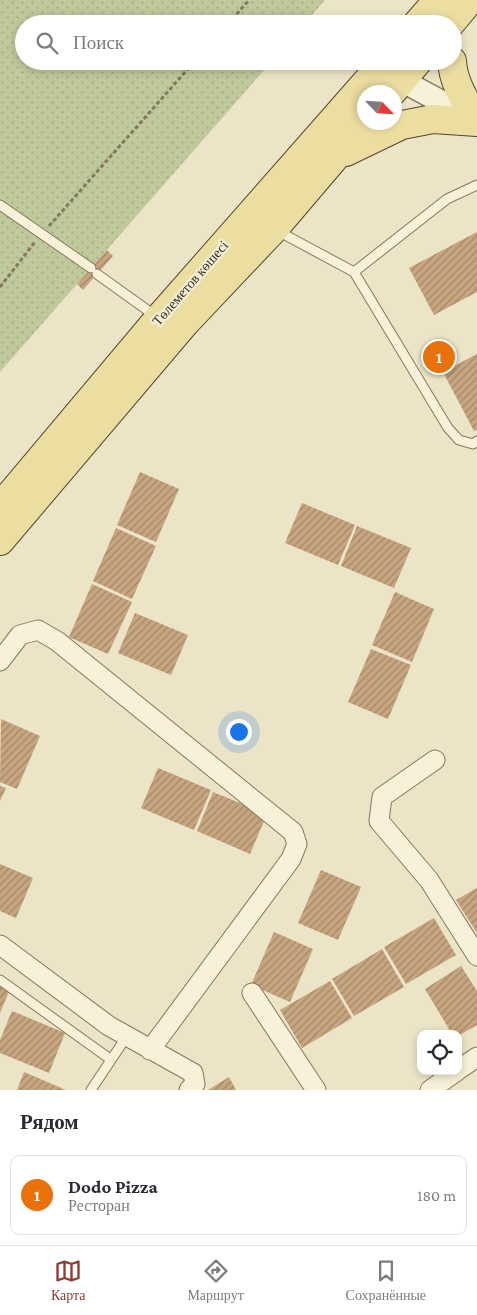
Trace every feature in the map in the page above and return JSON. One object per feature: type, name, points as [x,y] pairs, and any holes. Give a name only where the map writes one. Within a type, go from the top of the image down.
[{"type":"main road","points":[[439,15],[454,9]]},
{"type":"main road","points":[[452,70],[462,94],[477,121]]},
{"type":"main road","name":"Төлеметов көшесі","points":[[0,508],[395,73]]},
{"type":"main road","points":[[336,157],[402,126],[432,119],[477,121]]},
{"type":"main road","name":"Төлеметов көшесі","points":[[0,541],[168,325],[274,229],[359,130]]},
{"type":"street","points":[[395,73],[477,121]]},
{"type":"street","points":[[0,661],[20,635],[38,630],[57,641],[292,832],[297,844],[291,859],[150,1050]]},
{"type":"street","points":[[434,760],[382,797],[379,821],[429,880],[477,956]]},
{"type":"street","points":[[0,945],[109,1026],[193,1073],[195,1084],[189,1090]]},
{"type":"street","points":[[252,993],[316,1090]]},
{"type":"street","points":[[462,1068],[477,1057]]},
{"type":"street","points":[[430,1090],[452,1075]]},
{"type":"lane","points":[[354,272],[447,199],[477,185]]},
{"type":"lane","points":[[0,205],[168,325]]},
{"type":"lane","points":[[274,229],[354,272],[448,428],[459,440],[473,444],[477,441]]},
{"type":"lane","points":[[0,980],[110,1059]]},
{"type":"lane","points":[[91,1090],[127,1036]]},
{"type":"path","points":[[236,15],[249,0]]},
{"type":"path","points":[[0,287],[42,235],[187,70]]},
{"type":"green space","points":[[0,0],[325,0],[312,15],[15,15],[15,70],[264,70],[0,372]]},
{"type":"building","points":[[477,232],[477,292],[434,315],[409,268]]},
{"type":"building","points":[[107,250],[113,256],[83,290],[77,284]]},
{"type":"building","points":[[477,354],[477,430],[474,431],[443,372]]},
{"type":"building","points":[[140,472],[179,489],[156,542],[117,525]]},
{"type":"building","points":[[302,503],[355,525],[338,565],[285,543]]},
{"type":"building","points":[[357,526],[411,548],[394,588],[341,566]]},
{"type":"building","points":[[116,528],[156,546],[132,599],[93,581]]},
{"type":"building","points":[[92,584],[132,602],[108,654],[69,637]]},
{"type":"building","points":[[395,592],[434,609],[412,662],[372,645]]},
{"type":"building","points":[[135,613],[188,635],[171,675],[118,653]]},
{"type":"building","points":[[371,649],[411,665],[388,719],[348,702]]},
{"type":"building","points":[[1,719],[40,736],[17,789],[0,782]]},
{"type":"building","points":[[158,768],[211,790],[194,830],[141,808]]},
{"type":"building","points":[[0,786],[6,788],[0,801]]},
{"type":"building","points":[[213,792],[267,814],[250,854],[197,831]]},
{"type":"building","points":[[0,864],[33,878],[16,918],[0,911]]},
{"type":"building","points":[[321,870],[361,887],[338,940],[298,923]]},
{"type":"building","points":[[477,888],[477,933],[456,900]]},
{"type":"building","points":[[434,918],[456,955],[406,984],[384,947]]},
{"type":"building","points":[[274,932],[313,949],[290,1002],[251,985]]},
{"type":"building","points":[[382,949],[404,987],[354,1016],[332,979]]},
{"type":"building","points":[[461,966],[477,991],[477,1025],[462,1034],[462,1030],[450,1030],[425,989]]},
{"type":"building","points":[[330,981],[352,1018],[302,1048],[280,1010]]},
{"type":"building","points":[[0,985],[10,989],[0,1013]]},
{"type":"building","points":[[12,1011],[65,1033],[49,1073],[0,1053],[0,1040]]},
{"type":"building","points":[[24,1072],[66,1090],[17,1090]]},
{"type":"building","points":[[229,1077],[236,1090],[208,1090]]},
{"type":"place","name":"Dodo Pizza","points":[[439,357]]}]
